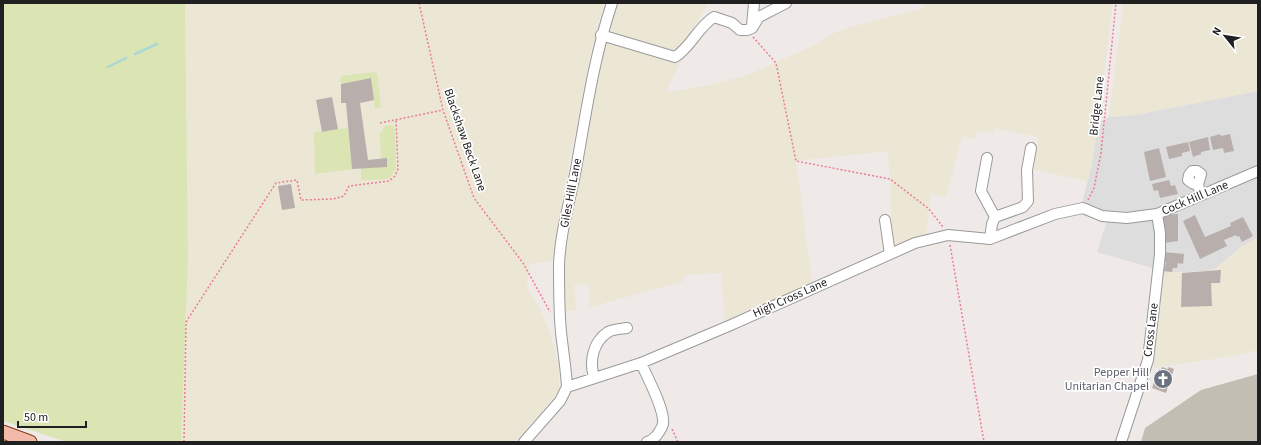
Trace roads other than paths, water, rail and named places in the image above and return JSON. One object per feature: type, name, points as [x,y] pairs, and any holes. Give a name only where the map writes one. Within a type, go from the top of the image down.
[{"type":"main road","points":[[3,432],[30,442]]},
{"type":"street","name":"Giles Hill Lane","points":[[567,387],[561,331],[560,251],[566,211],[602,35],[612,3]]},
{"type":"street","points":[[749,29],[754,3]]},
{"type":"street","points":[[602,35],[675,57],[682,52],[708,21],[714,18],[732,23],[740,30],[749,29],[759,17],[786,3]]},
{"type":"street","points":[[990,239],[992,224],[995,217],[1024,207],[1028,201],[1027,170],[1031,148]]},
{"type":"street","points":[[987,158],[981,191],[995,217]]},
{"type":"street","name":"Cock Hill Lane","points":[[1083,208],[1102,216],[1127,218],[1157,214],[1200,190],[1258,171]]},
{"type":"street","name":"High Cross Lane","points":[[567,387],[641,363],[731,325],[915,243],[948,235],[990,239],[1055,214],[1083,208]]},
{"type":"street","name":"Cross Lane","points":[[1121,442],[1148,360],[1160,254],[1160,232],[1157,214]]},
{"type":"street","points":[[885,220],[890,254]]},
{"type":"street","points":[[594,377],[591,362],[592,355],[597,344],[608,332],[627,328]]},
{"type":"street","points":[[641,363],[658,403],[663,420],[663,425],[659,432],[647,442]]},
{"type":"street","points":[[524,442],[560,401],[567,387]]},
{"type":"waterway","points":[[135,54],[157,44]]},
{"type":"waterway","points":[[108,67],[126,58]]},
{"type":"place","name":"Pepper Hill Unitarian Chapel","points":[[1163,379]]}]
